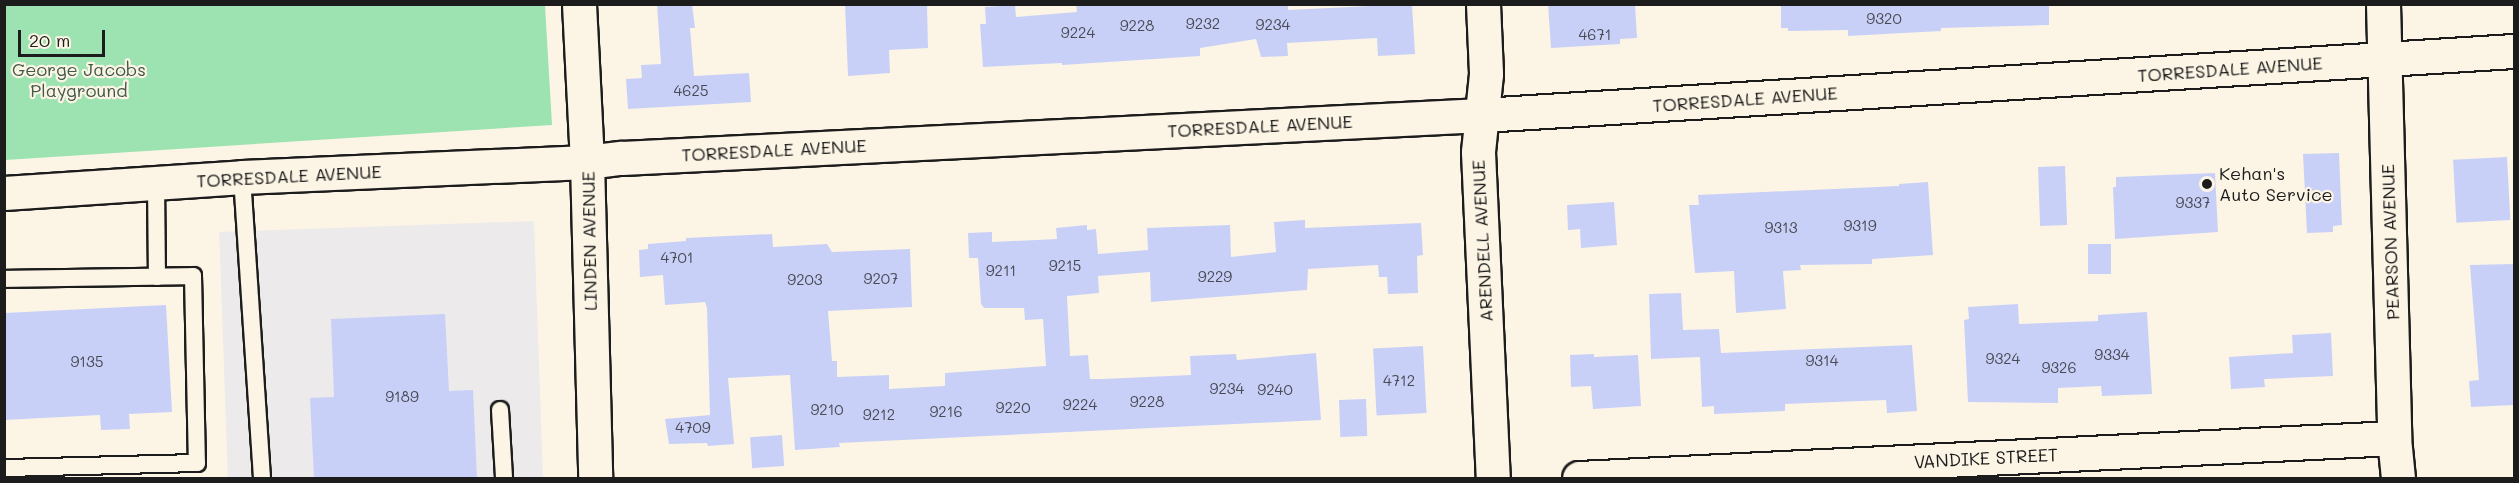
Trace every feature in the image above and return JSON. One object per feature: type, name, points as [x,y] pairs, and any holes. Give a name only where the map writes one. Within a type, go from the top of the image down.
[{"type":"street","name":"LINDEN AVENUE","points":[[579,4],[587,162],[595,478]]},
{"type":"street","name":"ARENDELL AVENUE","points":[[1483,4],[1486,74],[1478,152],[1493,478]]},
{"type":"street","name":"PEARSON AVENUE","points":[[2383,4],[2394,438],[2398,478]]},
{"type":"street","name":"TORRESDALE AVENUE","points":[[4,193],[242,177],[587,162],[1482,115],[2514,51]]},
{"type":"street","name":"VANDIKE STREET","points":[[1579,478],[2394,438]]},
{"type":"lane","points":[[242,177],[262,478]]},
{"type":"lane","points":[[156,183],[158,277]]},
{"type":"lane","points":[[4,279],[193,276],[197,463],[4,468]]},
{"type":"lane","points":[[500,410],[504,478]]},
{"type":"shaded area","points":[[534,221],[543,478],[228,478],[219,232]]},
{"type":"green space","name":"George Jacobs Playground","points":[[5,4],[545,5],[552,125],[5,160]]},
{"type":"building","points":[[657,4],[692,4],[695,28],[690,28],[694,76],[749,73],[751,102],[628,109],[626,79],[642,78],[641,65],[661,64]]},
{"type":"building","points":[[845,4],[927,4],[928,48],[889,50],[890,73],[848,76]]},
{"type":"building","points":[[1076,4],[1288,4],[1288,10],[1412,4],[1415,54],[1378,56],[1377,38],[1287,43],[1288,56],[1261,57],[1256,39],[1200,48],[1200,56],[1062,65],[1062,63],[983,67],[980,24],[986,24],[985,7],[1015,5],[1016,17],[1077,12]]},
{"type":"building","points":[[1548,4],[1635,4],[1637,38],[1620,39],[1620,44],[1551,48]]},
{"type":"building","points":[[1781,4],[2049,4],[2049,25],[1941,28],[1941,31],[1848,36],[1848,30],[1788,31],[1788,28],[1781,28]]},
{"type":"building","points":[[2339,153],[2342,225],[2333,226],[2333,232],[2307,233],[2303,154]]},
{"type":"building","points":[[2507,157],[2510,220],[2456,223],[2453,160]]},
{"type":"building","points":[[2065,166],[2067,225],[2040,226],[2038,167]]},
{"type":"building","points":[[2215,173],[2218,232],[2115,239],[2113,187],[2116,187],[2116,177]]},
{"type":"building","points":[[1928,182],[1933,255],[1872,259],[1872,264],[1800,265],[1801,270],[1783,271],[1786,309],[1736,313],[1734,271],[1695,273],[1689,205],[1699,205],[1698,195],[1899,186],[1899,184]]},
{"type":"building","points":[[1614,202],[1617,245],[1581,248],[1580,229],[1568,230],[1567,205]]},
{"type":"building","points":[[1305,220],[1305,228],[1421,223],[1423,255],[1417,256],[1418,293],[1388,294],[1387,277],[1379,277],[1378,265],[1308,269],[1307,290],[1151,302],[1150,272],[1098,276],[1099,293],[1067,296],[1070,356],[1088,355],[1090,379],[1102,379],[1191,375],[1190,356],[1236,354],[1237,360],[1316,353],[1321,420],[839,443],[840,447],[795,450],[790,375],[728,378],[734,444],[708,446],[707,443],[669,444],[665,419],[710,415],[707,308],[705,302],[665,305],[663,275],[640,277],[639,250],[648,249],[648,244],[686,241],[686,238],[772,234],[773,247],[827,244],[832,252],[910,249],[912,307],[828,311],[832,361],[837,361],[837,377],[889,375],[889,389],[945,386],[945,373],[1046,366],[1043,319],[1025,320],[1024,308],[984,308],[981,304],[978,258],[969,258],[968,233],[992,232],[992,242],[1057,239],[1056,228],[1087,225],[1087,230],[1096,229],[1098,254],[1148,250],[1147,228],[1230,225],[1231,257],[1276,252],[1274,222]]},
{"type":"building","points":[[2088,244],[2111,244],[2111,274],[2088,274]]},
{"type":"building","points":[[2514,264],[2514,405],[2471,407],[2469,381],[2479,380],[2470,265]]},
{"type":"building","points":[[1681,293],[1683,330],[1719,329],[1721,353],[1912,345],[1917,411],[1887,413],[1886,400],[1785,404],[1785,411],[1714,414],[1714,406],[1702,407],[1700,357],[1651,359],[1649,294]]},
{"type":"building","points":[[2018,304],[2019,324],[2098,321],[2098,315],[2147,312],[2152,394],[2102,396],[2101,386],[2058,388],[2058,403],[1968,402],[1964,320],[1969,319],[1968,307]]},
{"type":"building","points":[[166,305],[172,412],[129,414],[130,429],[101,430],[100,415],[4,420],[4,313]]},
{"type":"building","points":[[445,314],[449,391],[473,390],[477,478],[314,478],[310,398],[334,397],[331,319]]},
{"type":"building","points":[[2331,333],[2333,376],[2264,379],[2265,387],[2231,389],[2229,357],[2293,353],[2292,335]]},
{"type":"building","points":[[1423,346],[1427,413],[1377,416],[1373,349]]},
{"type":"building","points":[[1594,354],[1594,357],[1638,355],[1641,406],[1593,409],[1591,386],[1571,387],[1570,355]]},
{"type":"building","points":[[1366,399],[1367,436],[1340,437],[1339,400]]},
{"type":"building","points":[[782,435],[784,466],[752,468],[750,437]]},
{"type":"place","name":"Kehan's Auto Service","points":[[2207,184]]}]
